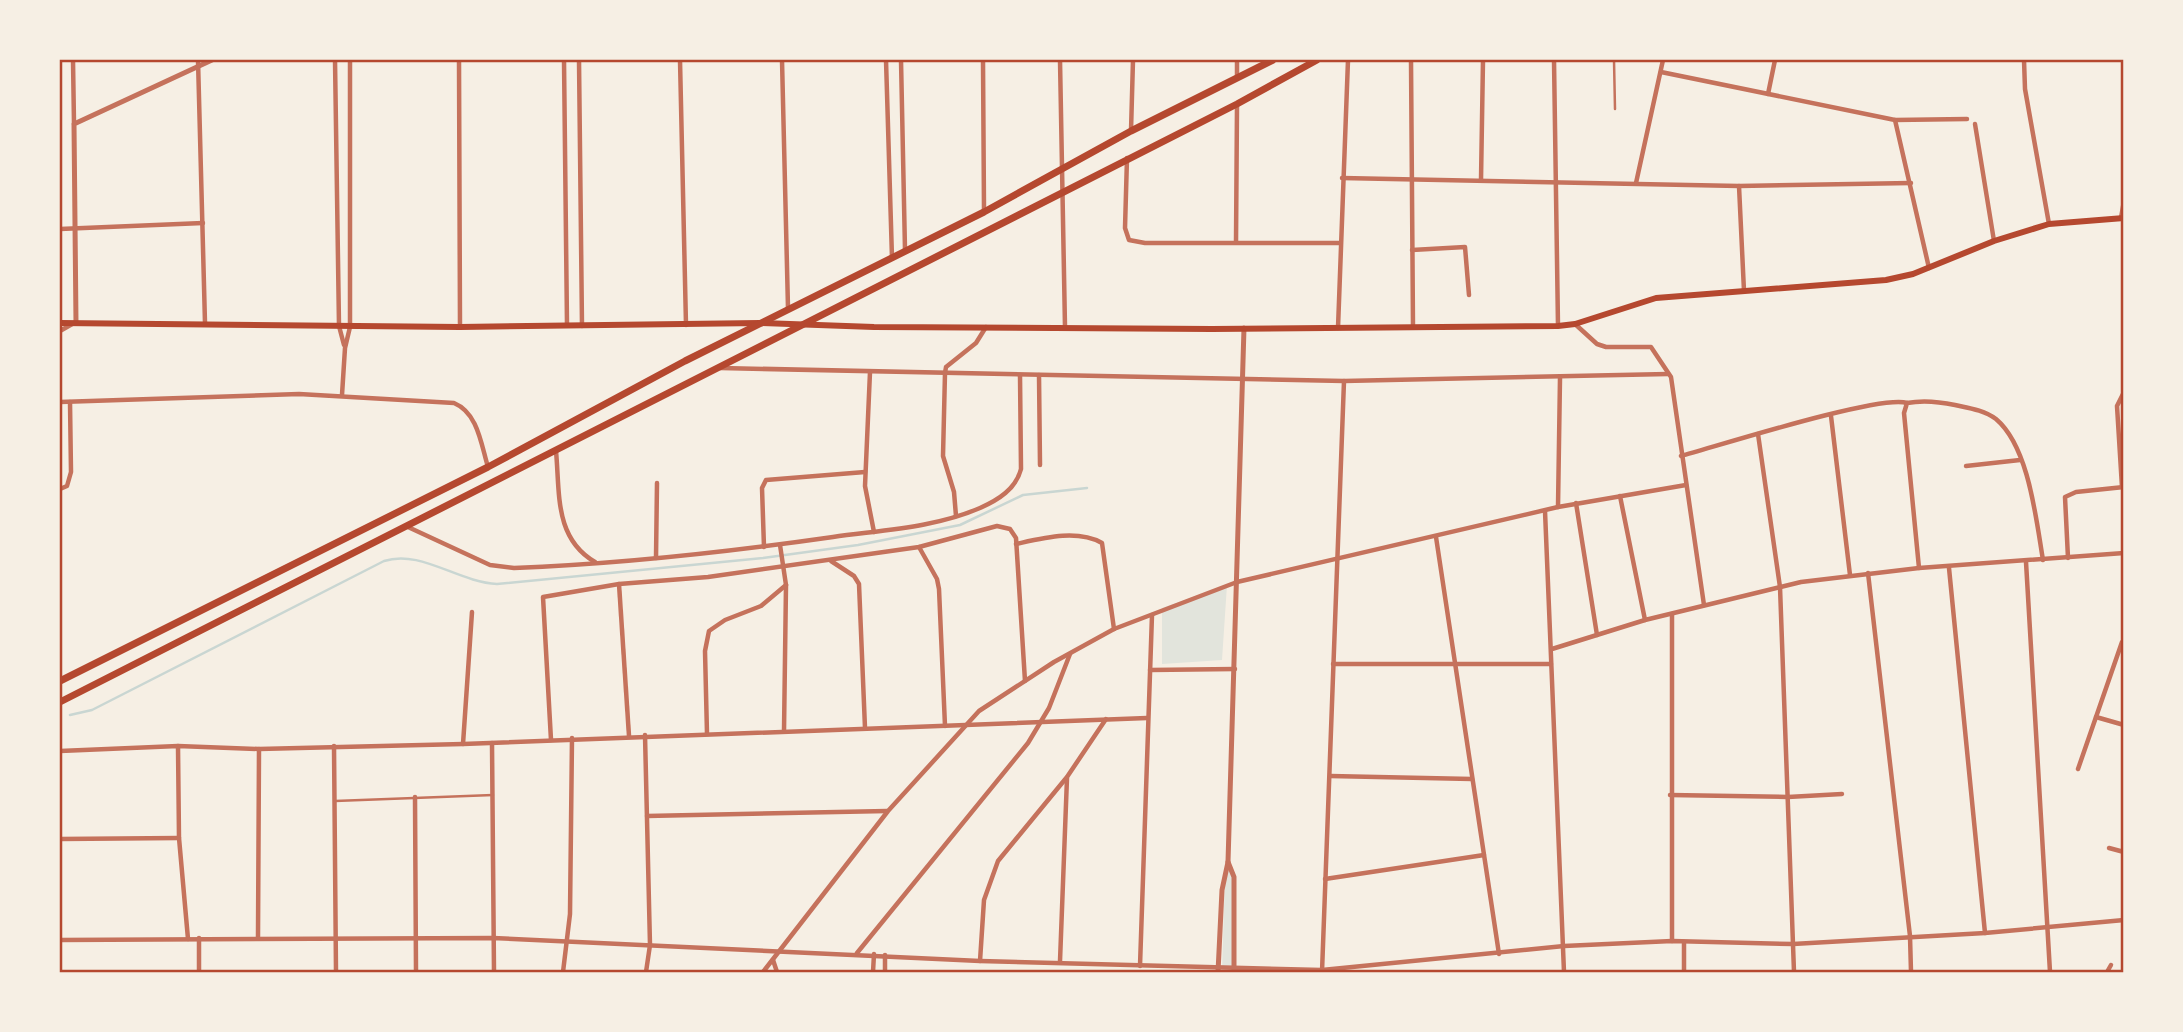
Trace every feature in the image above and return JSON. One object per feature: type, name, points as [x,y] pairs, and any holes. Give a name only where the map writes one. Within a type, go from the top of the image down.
[{"type":"main road","points":[[60,681],[488,467],[788,308],[984,212],[1131,131],[1273,60]]},
{"type":"main road","points":[[60,702],[1237,104],[1317,60]]},
{"type":"main road","points":[[60,323],[350,327],[686,326],[760,323],[802,326],[1244,328],[1558,326],[1575,324],[1656,298],[1886,280],[1929,268],[1994,241],[2049,224],[2122,218]]},
{"type":"street","points":[[60,331],[76,323],[73,60]]},
{"type":"street","points":[[74,124],[198,62],[212,60]]},
{"type":"street","points":[[335,60],[339,326],[345,348]]},
{"type":"street","points":[[342,395],[345,348],[350,327],[350,60]]},
{"type":"street","points":[[458,60],[460,327]]},
{"type":"street","points":[[564,60],[567,325]]},
{"type":"street","points":[[579,60],[582,326]]},
{"type":"street","points":[[680,60],[686,326]]},
{"type":"street","points":[[782,60],[788,308]]},
{"type":"street","points":[[886,60],[892,258]]},
{"type":"street","points":[[901,60],[905,251]]},
{"type":"street","points":[[982,60],[984,212]]},
{"type":"street","points":[[1060,60],[1065,327]]},
{"type":"street","points":[[1131,131],[1133,60]]},
{"type":"street","points":[[1237,60],[1237,76]]},
{"type":"street","points":[[1338,328],[1339,243],[1348,60]]},
{"type":"street","points":[[1411,60],[1413,328]]},
{"type":"street","points":[[1481,180],[1483,60]]},
{"type":"street","points":[[1554,60],[1558,326]]},
{"type":"street","points":[[1636,183],[1663,60]]},
{"type":"street","points":[[1768,94],[1776,60]]},
{"type":"street","points":[[2024,60],[2025,89],[2049,224]]},
{"type":"street","points":[[198,62],[205,323]]},
{"type":"street","points":[[1661,72],[1857,110],[1895,120],[1967,119]]},
{"type":"street","points":[[1236,242],[1237,104]]},
{"type":"street","points":[[1895,120],[1911,183],[1916,223],[1929,268]]},
{"type":"street","points":[[1975,124],[1994,241]]},
{"type":"street","points":[[1127,158],[1125,228],[1129,240],[1145,243],[1339,243]]},
{"type":"street","points":[[1342,178],[1738,186],[1911,183]]},
{"type":"street","points":[[1738,186],[1744,290]]},
{"type":"street","points":[[2122,218],[2123,201]]},
{"type":"street","points":[[60,229],[203,223]]},
{"type":"street","points":[[1412,250],[1465,247],[1469,295]]},
{"type":"street","points":[[1575,324],[1597,344],[1606,347],[1651,347],[1673,383],[1678,408],[1681,456],[1704,605]]},
{"type":"street","points":[[956,516],[954,492],[943,456],[945,373],[946,367],[976,343],[987,327]]},
{"type":"street","points":[[1218,970],[1222,890],[1228,862],[1244,328]]},
{"type":"street","points":[[714,368],[1344,381],[1668,374]]},
{"type":"street","points":[[870,372],[865,472],[866,500],[874,532]]},
{"type":"street","points":[[408,527],[490,565],[514,568],[764,547],[781,548],[956,516],[996,500],[1014,486],[1021,469],[1020,375]]},
{"type":"street","points":[[1039,375],[1040,465]]},
{"type":"street","points":[[1558,507],[1560,378]]},
{"type":"street","points":[[1322,971],[1344,381]]},
{"type":"street","points":[[2068,558],[2065,497],[2076,492],[2123,487],[2117,406],[2123,393]]},
{"type":"street","points":[[60,402],[342,395],[431,400],[462,406],[473,419],[488,467]]},
{"type":"street","points":[[1681,456],[1890,401],[1948,404],[1985,412],[2008,434],[2020,460],[2032,496],[2043,560]]},
{"type":"street","points":[[60,489],[67,486],[71,472],[70,402]]},
{"type":"street","points":[[1911,402],[1905,424],[1919,568]]},
{"type":"street","points":[[1831,416],[1850,575]]},
{"type":"street","points":[[1758,435],[1780,587],[1794,972]]},
{"type":"street","points":[[556,451],[566,532],[577,550],[596,562]]},
{"type":"street","points":[[1966,466],[2020,460]]},
{"type":"street","points":[[764,547],[762,488],[770,479],[865,472]]},
{"type":"street","points":[[656,558],[657,483]]},
{"type":"street","points":[[763,972],[888,811],[979,711],[1114,629],[1237,582],[1337,561],[1576,503],[1686,485]]},
{"type":"street","points":[[1620,496],[1645,620]]},
{"type":"street","points":[[1576,503],[1597,635]]},
{"type":"street","points":[[1545,511],[1564,972]]},
{"type":"street","points":[[551,740],[543,597],[619,584],[783,564],[831,561],[919,547],[988,527],[1004,527],[1014,533],[1025,681]]},
{"type":"street","points":[[1016,544],[1073,536],[1102,543],[1114,629]]},
{"type":"street","points":[[1436,537],[1499,954]]},
{"type":"street","points":[[919,547],[937,579],[939,589],[945,726]]},
{"type":"street","points":[[781,548],[786,585],[784,731]]},
{"type":"street","points":[[1552,649],[1704,605],[1780,587],[1850,575],[2123,553]]},
{"type":"street","points":[[831,561],[854,576],[859,584],[865,728]]},
{"type":"street","points":[[2026,562],[2050,972]]},
{"type":"street","points":[[1949,568],[1985,933]]},
{"type":"street","points":[[1868,573],[1910,936],[1911,972]]},
{"type":"street","points":[[619,584],[629,736]]},
{"type":"street","points":[[707,734],[705,651],[709,631],[725,620],[761,606],[786,585]]},
{"type":"street","points":[[463,744],[472,612]]},
{"type":"street","points":[[1672,614],[1672,941]]},
{"type":"street","points":[[1140,966],[1152,615]]},
{"type":"street","points":[[2078,769],[2122,642]]},
{"type":"street","points":[[857,953],[1041,723],[1070,654]]},
{"type":"street","points":[[1333,664],[1551,664]]},
{"type":"street","points":[[1150,670],[1235,669]]},
{"type":"street","points":[[60,751],[463,744],[1147,718]]},
{"type":"street","points":[[2096,718],[2123,725]]},
{"type":"street","points":[[980,961],[984,900],[989,880],[1015,838],[1067,778],[1105,719]]},
{"type":"street","points":[[645,735],[650,945],[646,972]]},
{"type":"street","points":[[563,972],[568,942],[572,738]]},
{"type":"street","points":[[492,743],[494,972]]},
{"type":"street","points":[[334,746],[336,972]]},
{"type":"street","points":[[178,747],[179,838],[188,939]]},
{"type":"street","points":[[258,937],[259,749]]},
{"type":"street","points":[[1329,776],[1472,779]]},
{"type":"street","points":[[1060,961],[1067,778]]},
{"type":"street","points":[[1670,795],[1788,797],[1842,794]]},
{"type":"street","points":[[415,797],[416,972]]},
{"type":"street","points":[[647,816],[888,811]]},
{"type":"street","points":[[60,839],[179,838]]},
{"type":"street","points":[[2109,848],[2123,852]]},
{"type":"street","points":[[1325,879],[1484,855]]},
{"type":"street","points":[[1228,862],[1234,877],[1234,970]]},
{"type":"street","points":[[60,940],[494,938],[857,953],[980,961],[1060,961],[1218,970],[1322,971],[1564,946],[1672,941],[1793,944],[1985,933],[2123,920]]},
{"type":"street","points":[[199,972],[200,938]]},
{"type":"street","points":[[1684,942],[1684,972]]},
{"type":"street","points":[[873,972],[874,954]]},
{"type":"street","points":[[885,955],[885,972]]},
{"type":"street","points":[[773,959],[777,972]]},
{"type":"street","points":[[2107,972],[2111,965]]},
{"type":"lane","points":[[1614,60],[1615,109]]},
{"type":"lane","points":[[334,801],[493,795]]},
{"type":"shaded area","points":[[1227,585],[1222,660],[1162,664],[1162,608]]},
{"type":"shaded area","points":[[1228,867],[1232,875],[1232,972],[1222,972],[1225,874]]},
{"type":"waterway","points":[[70,715],[92,710],[384,561],[411,559],[468,578],[497,584],[763,558],[858,545],[960,525],[1023,495],[1087,488]]}]
